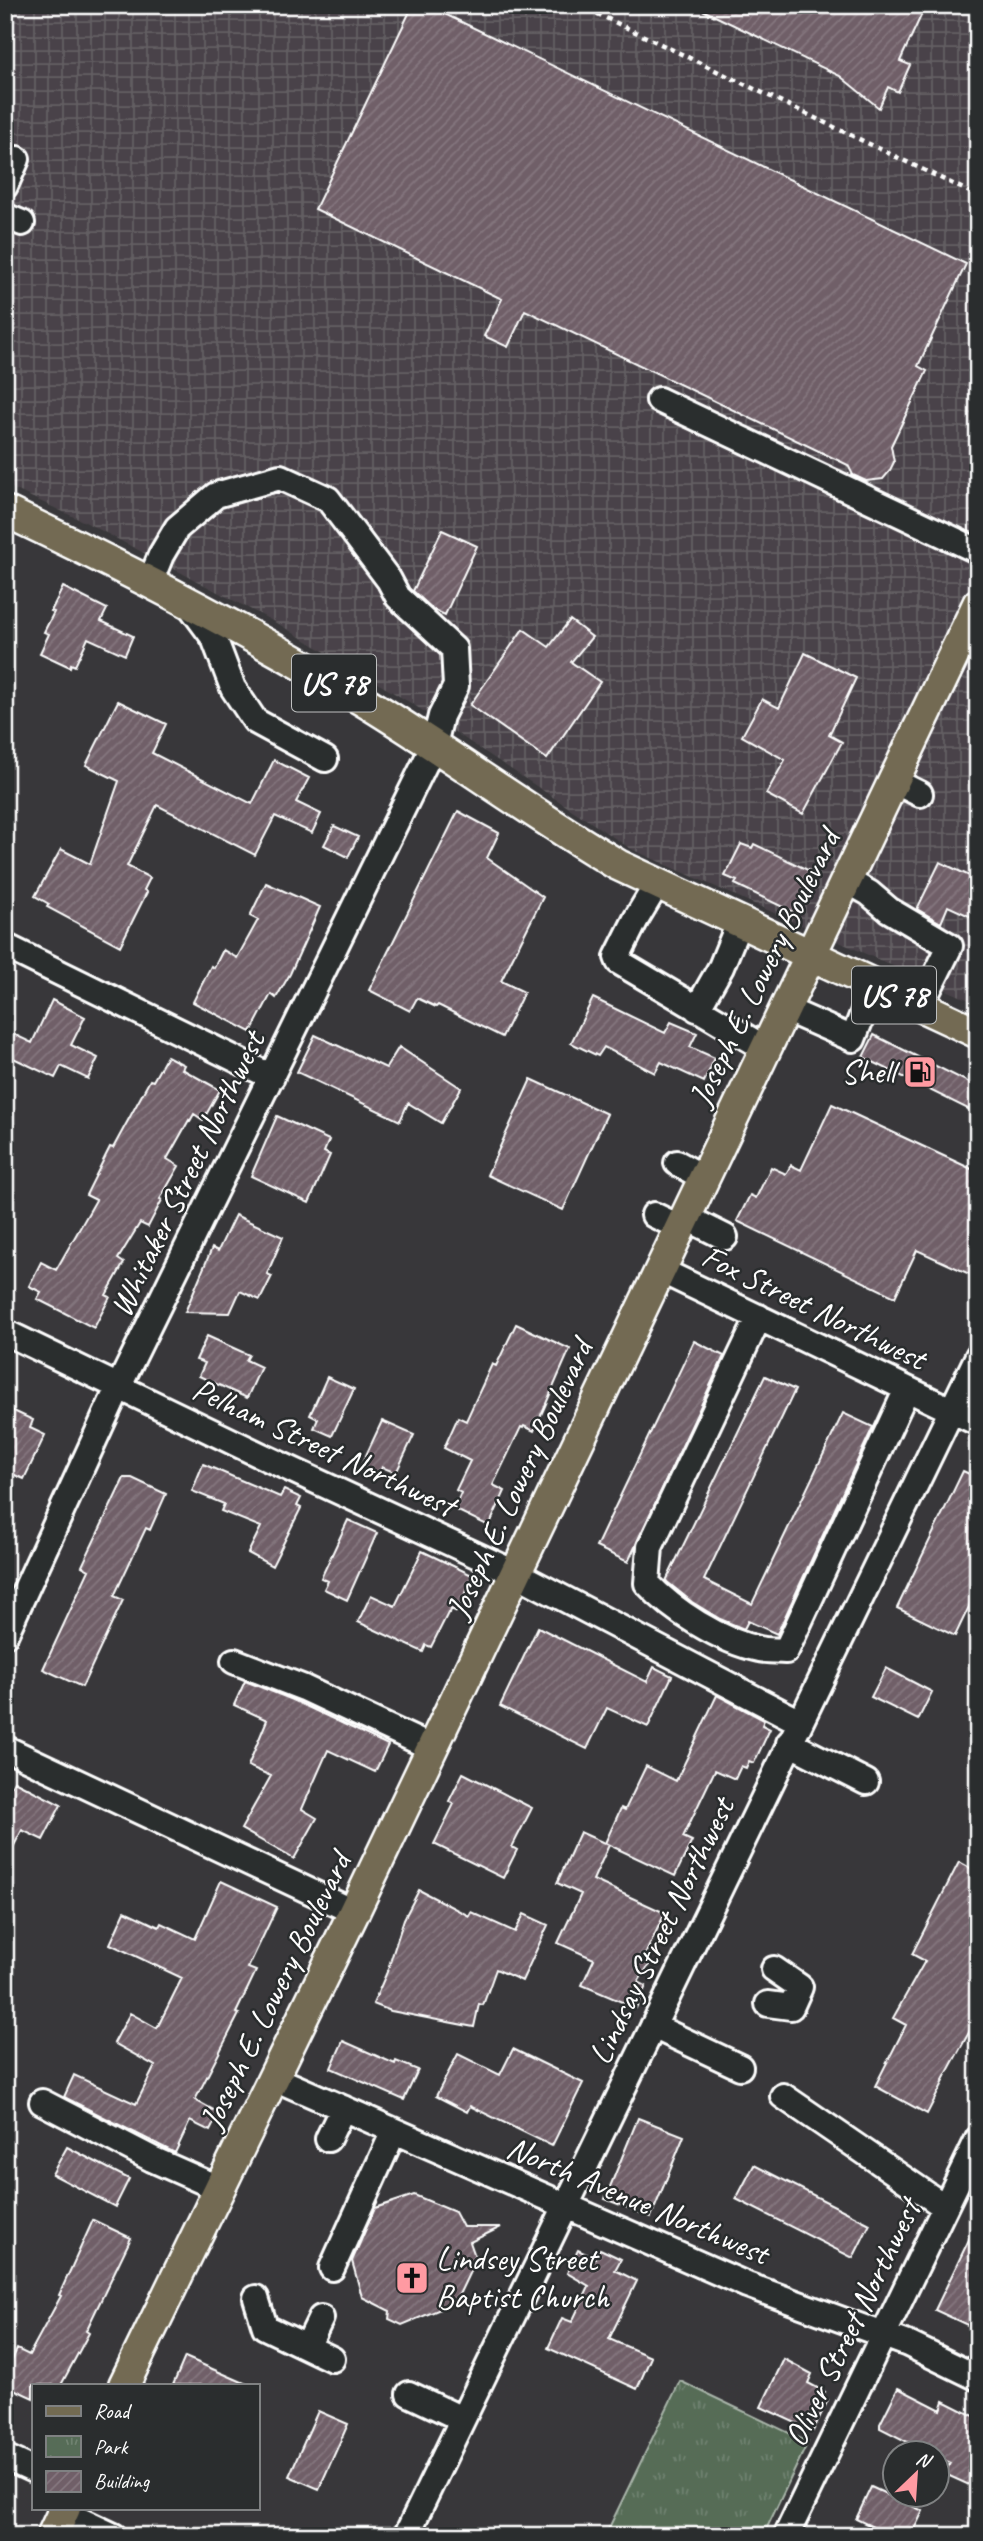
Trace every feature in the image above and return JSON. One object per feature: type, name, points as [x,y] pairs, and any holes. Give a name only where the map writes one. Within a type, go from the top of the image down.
[{"type":"main road","name":"US 78","points":[[5,512],[186,600],[279,651],[434,745],[571,837],[657,884],[978,1033]]},
{"type":"main road","name":"Joseph E. Lowery Boulevard","points":[[124,2384],[354,1912],[660,1270],[673,1220],[704,1178],[846,880],[907,787],[978,604]]},
{"type":"street","points":[[5,187],[11,157]]},
{"type":"street","points":[[659,400],[978,551]]},
{"type":"street","name":"Whitaker Street Northwest","points":[[5,1634],[119,1387],[434,745],[441,716],[456,686],[454,649],[398,597],[389,580],[328,499],[280,477],[216,495],[177,528],[161,555],[150,582]]},
{"type":"street","points":[[186,600],[214,638],[233,688],[255,722],[325,759]]},
{"type":"street","points":[[846,880],[869,893],[889,910],[950,946],[920,1007]]},
{"type":"street","points":[[657,884],[617,957],[619,962],[766,1049]]},
{"type":"street","points":[[697,1009],[721,967],[738,923]]},
{"type":"street","points":[[5,946],[272,1077]]},
{"type":"street","points":[[785,1009],[853,1039],[874,985]]},
{"type":"street","points":[[677,1163],[704,1178]]},
{"type":"street","points":[[673,1220],[725,1237]]},
{"type":"street","name":"Fox Street Northwest","points":[[660,1270],[978,1423]]},
{"type":"street","points":[[759,1317],[650,1547],[647,1583],[664,1601],[724,1637],[759,1649],[786,1651],[907,1389]]},
{"type":"street","name":"Pelham Street Northwest","points":[[5,1332],[515,1573],[794,1732],[866,1782]]},
{"type":"street","name":"Lindsay Street Northwest","points":[[406,2536],[978,1356]]},
{"type":"street","points":[[234,1661],[304,1688],[432,1748]]},
{"type":"street","points":[[5,1748],[354,1912]]},
{"type":"street","points":[[768,2004],[791,2007],[800,1987],[774,1969]]},
{"type":"street","points":[[653,2026],[740,2067]]},
{"type":"street","name":"North Avenue Northwest","points":[[274,2078],[747,2285],[908,2344],[978,2378]]},
{"type":"street","points":[[783,2096],[945,2207]]},
{"type":"street","points":[[42,2102],[220,2189]]},
{"type":"street","points":[[328,2139],[343,2108]]},
{"type":"street","points":[[332,2268],[394,2131]]},
{"type":"street","name":"Oliver Street Northwest","points":[[786,2536],[978,2139]]},
{"type":"street","points":[[256,2298],[265,2327],[332,2359]]},
{"type":"street","points":[[307,2347],[321,2318]]},
{"type":"street","points":[[409,2394],[462,2419]]},
{"type":"street","points":[[5,2457],[32,2470]]},
{"type":"street","points":[[60,2519],[114,2536]]},
{"type":"path","points":[[579,5],[978,196]]},
{"type":"shaded area","points":[[5,5],[978,5],[978,1004],[631,849],[414,705],[280,625],[87,523],[5,485]]},
{"type":"green space","points":[[680,2381],[808,2442],[763,2536],[605,2536]]},
{"type":"building","points":[[413,5],[426,5],[966,264],[918,366],[927,371],[891,446],[894,462],[883,479],[866,481],[853,475],[848,465],[525,310],[508,347],[484,336],[502,299],[315,209]]},
{"type":"building","points":[[692,5],[926,5],[900,61],[910,65],[898,92],[888,87],[879,108],[840,76]]},
{"type":"building","points":[[442,530],[477,546],[445,615],[434,610],[413,591]]},
{"type":"building","points":[[63,587],[107,609],[101,621],[133,636],[125,655],[88,638],[75,666],[71,664],[70,667],[40,653],[49,634],[44,632],[54,612],[51,611]]},
{"type":"building","points":[[570,620],[592,637],[571,662],[600,682],[547,759],[470,705],[523,629],[549,647]]},
{"type":"building","points":[[805,653],[856,678],[829,735],[842,742],[803,814],[766,794],[785,760],[742,736],[762,699],[779,708]]},
{"type":"building","points":[[118,701],[166,724],[152,753],[252,804],[274,760],[309,778],[296,802],[321,814],[312,833],[275,816],[255,855],[157,805],[127,866],[150,878],[144,890],[147,892],[120,946],[47,907],[49,904],[35,896],[61,849],[90,864],[119,781],[86,765]]},
{"type":"building","points":[[458,811],[499,833],[487,858],[543,897],[501,981],[524,992],[502,1037],[438,1005],[436,1007],[417,998],[410,1011],[369,990]]},
{"type":"building","points":[[334,826],[358,837],[348,857],[324,845]]},
{"type":"building","points":[[741,844],[752,848],[754,844],[814,873],[795,913],[735,884],[737,881],[725,876]]},
{"type":"building","points":[[940,862],[978,880],[978,920],[948,906],[941,923],[917,909]]},
{"type":"building","points":[[266,883],[320,907],[290,974],[276,998],[271,994],[251,1032],[193,1002],[211,966],[214,968],[223,950],[237,958],[258,920],[250,916]]},
{"type":"building","points":[[593,998],[665,1033],[671,1022],[697,1033],[690,1047],[715,1058],[704,1082],[661,1062],[655,1073],[604,1047],[598,1056],[571,1043]]},
{"type":"building","points":[[52,1000],[85,1017],[71,1045],[98,1058],[88,1079],[61,1066],[55,1078],[5,1054],[5,1030],[32,1043]]},
{"type":"building","points":[[315,1035],[386,1068],[399,1047],[461,1088],[441,1123],[408,1103],[400,1121],[297,1072]]},
{"type":"building","name":"Shell","points":[[874,1035],[978,1087],[978,1114],[863,1057]]},
{"type":"building","points":[[167,1056],[184,1065],[182,1069],[220,1090],[203,1120],[194,1114],[189,1120],[167,1159],[179,1166],[148,1227],[140,1223],[118,1259],[124,1263],[106,1295],[110,1297],[94,1328],[37,1299],[41,1292],[29,1286],[41,1262],[56,1270],[96,1200],[86,1195],[110,1147],[113,1148],[150,1080],[153,1081]]},
{"type":"building","points":[[531,1079],[607,1114],[563,1210],[487,1175]]},
{"type":"building","points":[[832,1104],[978,1172],[978,1278],[917,1250],[895,1297],[737,1221],[750,1195],[756,1198],[771,1167],[786,1174],[791,1165],[801,1170]]},
{"type":"building","points":[[277,1116],[329,1140],[324,1152],[330,1155],[309,1203],[251,1176]]},
{"type":"building","points":[[235,1215],[283,1237],[267,1274],[272,1276],[260,1300],[240,1291],[230,1313],[185,1312],[212,1248],[218,1251]]},
{"type":"building","points":[[516,1324],[570,1349],[534,1431],[521,1427],[493,1485],[505,1491],[489,1526],[454,1509],[461,1493],[456,1490],[470,1461],[444,1448],[458,1417],[466,1421],[492,1364],[496,1366]]},
{"type":"building","points":[[207,1336],[249,1355],[246,1360],[261,1367],[247,1398],[199,1376],[205,1363],[196,1360]]},
{"type":"building","points":[[694,1341],[724,1356],[628,1562],[596,1547]]},
{"type":"building","points":[[765,1376],[795,1390],[704,1580],[752,1604],[843,1413],[873,1427],[777,1634],[748,1621],[744,1629],[720,1619],[692,1602],[666,1581]]},
{"type":"building","points":[[327,1377],[354,1389],[332,1436],[314,1428],[318,1419],[310,1415]]},
{"type":"building","points":[[5,1407],[33,1420],[30,1428],[45,1435],[24,1479],[5,1471]]},
{"type":"building","points":[[382,1421],[414,1435],[396,1473],[382,1467],[379,1475],[361,1466]]},
{"type":"building","points":[[203,1464],[280,1497],[284,1490],[301,1498],[297,1506],[301,1508],[272,1566],[248,1553],[261,1527],[221,1511],[224,1504],[192,1491]]},
{"type":"building","points":[[963,1471],[978,1478],[978,1588],[955,1636],[897,1608]]},
{"type":"building","points":[[124,1478],[132,1478],[166,1494],[150,1530],[146,1528],[114,1596],[123,1600],[82,1687],[43,1669],[89,1570],[82,1566]]},
{"type":"building","points":[[348,1520],[377,1533],[347,1600],[324,1589],[328,1581],[321,1578]]},
{"type":"building","points":[[422,1551],[474,1576],[457,1612],[451,1609],[431,1647],[426,1645],[423,1652],[358,1622],[371,1595],[395,1606]]},
{"type":"building","points":[[538,1627],[647,1682],[654,1667],[672,1676],[648,1727],[607,1708],[587,1749],[500,1706]]},
{"type":"building","points":[[886,1668],[932,1692],[918,1720],[871,1697]]},
{"type":"building","points":[[245,1681],[293,1700],[388,1745],[375,1772],[328,1750],[302,1809],[317,1818],[294,1859],[241,1829],[271,1776],[248,1766],[267,1720],[234,1705]]},
{"type":"building","points":[[717,1695],[764,1720],[762,1725],[770,1729],[754,1763],[749,1761],[746,1768],[741,1766],[735,1779],[715,1770],[683,1837],[692,1841],[675,1876],[605,1843],[621,1808],[625,1810],[646,1766],[676,1781]]},
{"type":"building","points":[[463,1773],[532,1808],[512,1847],[517,1850],[503,1878],[434,1844],[454,1804],[449,1801]]},
{"type":"building","points":[[14,1781],[61,1805],[43,1840],[22,1830],[5,1863],[5,1798]]},
{"type":"building","points":[[580,1832],[609,1845],[593,1880],[665,1913],[642,1961],[649,1965],[638,1982],[646,1986],[636,2008],[582,1985],[594,1959],[558,1943],[581,1894],[557,1883]]},
{"type":"building","points":[[959,1862],[978,1872],[978,2016],[927,2114],[875,2086],[906,2025],[893,2018],[925,1961],[912,1954]]},
{"type":"building","points":[[221,1881],[277,1907],[248,1968],[256,1971],[236,2013],[239,2014],[195,2100],[219,2113],[210,2131],[190,2121],[175,2153],[64,2097],[74,2075],[136,2104],[155,2066],[114,2043],[130,2013],[157,2028],[182,1978],[110,1944],[125,1911],[159,1927],[161,1923],[195,1939]]},
{"type":"building","points":[[419,1890],[469,1916],[471,1912],[515,1932],[524,1914],[548,1925],[522,1981],[496,1969],[483,2005],[479,2004],[474,2027],[391,2011],[373,2004],[387,1972],[404,1919]]},
{"type":"building","points":[[343,2041],[395,2064],[396,2061],[418,2070],[404,2100],[331,2068]]},
{"type":"building","points":[[513,2049],[583,2083],[552,2146],[470,2106],[467,2112],[436,2096],[458,2054],[500,2075]]},
{"type":"building","points":[[638,2118],[684,2136],[651,2217],[605,2199]]},
{"type":"building","points":[[67,2147],[129,2179],[115,2207],[52,2174]]},
{"type":"building","points":[[754,2165],[870,2224],[853,2258],[736,2199]]},
{"type":"building","name":"Lindsey Street Baptist Church","points":[[414,2195],[455,2212],[463,2227],[501,2227],[470,2242],[476,2259],[455,2303],[402,2325],[389,2319],[390,2311],[362,2297],[352,2261],[375,2208]]},
{"type":"building","points":[[93,2220],[131,2238],[86,2331],[89,2333],[62,2384],[32,2384],[32,2398],[5,2385],[5,2376],[17,2349],[29,2355],[61,2296],[59,2295]]},
{"type":"building","points":[[978,2221],[978,2330],[935,2310]]},
{"type":"building","points":[[600,2249],[621,2259],[615,2270],[637,2281],[609,2339],[651,2357],[637,2389],[548,2348],[562,2318],[572,2322],[589,2286],[567,2273],[578,2250],[595,2258]]},
{"type":"building","points":[[185,2357],[247,2384],[173,2384]]},
{"type":"building","points":[[784,2359],[812,2374],[808,2383],[825,2392],[822,2397],[828,2400],[813,2431],[761,2407]]},
{"type":"building","points":[[898,2388],[941,2410],[944,2401],[978,2418],[978,2489],[951,2477],[951,2440],[904,2440],[880,2428]]},
{"type":"building","points":[[318,2411],[348,2424],[319,2489],[289,2476]]},
{"type":"building","points":[[871,2487],[881,2492],[881,2510],[923,2511],[911,2536],[892,2536],[856,2519]]},
{"type":"place","name":"Shell","points":[[920,1072]]},
{"type":"place","name":"Lindsey Street Baptist Church","points":[[412,2278]]}]
